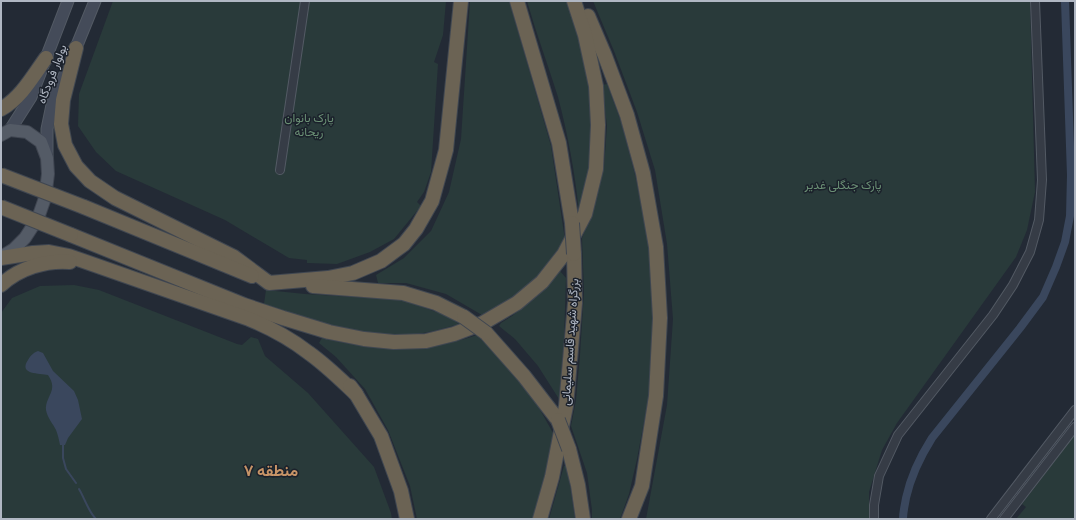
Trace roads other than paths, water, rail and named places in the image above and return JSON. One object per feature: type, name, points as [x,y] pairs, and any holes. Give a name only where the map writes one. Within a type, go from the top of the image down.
[{"type":"highway","points":[[76,48],[63,100],[61,124],[65,145],[76,166],[90,182],[115,198],[234,257],[269,283],[328,278],[353,273],[381,261],[404,244],[416,229],[432,201],[446,150],[461,1]]},
{"type":"highway","name":"بزرگراه شهید قاسم سلیمانی","points":[[517,1],[559,143],[572,223],[574,254],[575,303],[566,406],[552,477],[540,519]]},
{"type":"highway","points":[[1,207],[244,305],[329,332],[357,338],[394,342],[426,341],[454,334],[484,323],[517,303],[542,282],[564,254],[585,214],[596,169],[598,125],[596,86],[585,35],[574,1]]},
{"type":"highway","points":[[581,1],[605,56],[627,115],[643,173],[656,247],[660,318],[656,396],[642,486],[640,519]]},
{"type":"highway","points":[[1,109],[20,94],[46,58]]},
{"type":"highway","points":[[1,175],[84,207],[269,283],[402,293],[436,303],[464,317],[486,333],[524,376],[558,420],[569,449],[578,485],[583,519]]},
{"type":"highway","points":[[1,257],[48,252],[69,256],[249,319],[288,338],[310,353],[356,394]]},
{"type":"highway","points":[[1,285],[6,280],[24,269],[45,263],[67,262],[93,264]]},
{"type":"highway","points":[[244,305],[297,336],[327,360],[356,394],[381,436],[401,491],[407,519]]},
{"type":"highway","points":[[629,519],[642,486]]},
{"type":"main road","name":"بولوار فرودگاه","points":[[6,133],[31,97],[68,1]]},
{"type":"main road","name":"بولوار فرودگاه","points":[[47,158],[47,129],[53,100],[95,1]]},
{"type":"main road","points":[[1,257],[14,249],[25,238],[38,218],[45,198],[48,174],[47,158],[41,142],[27,132],[6,133]]},
{"type":"street","points":[[280,170],[305,1]]},
{"type":"street","points":[[874,519],[874,505],[879,476],[898,435],[993,315],[1030,252],[1039,220],[1042,180],[1036,1]]},
{"type":"street","points":[[991,519],[1075,410]]},
{"type":"street","points":[[1004,519],[1075,427]]},
{"type":"street","points":[[1034,464],[1042,470]]},
{"type":"street","points":[[1002,504],[1010,510]]},
{"type":"water","points":[[38,351],[43,353],[53,371],[74,391],[78,400],[82,419],[68,438],[65,445],[60,445],[56,430],[46,410],[47,401],[52,389],[51,381],[48,375],[31,372],[26,368],[30,357],[33,353]]},
{"type":"waterway","points":[[903,519],[910,482],[916,466],[932,438],[1043,297],[1065,242],[1070,216],[1071,175],[1065,1]]},
{"type":"waterway","points":[[63,445],[63,458],[66,469],[76,483]]},
{"type":"waterway","points":[[79,489],[96,519]]},
{"type":"district","name":"منطقه ۷","points":[[271,470]]},
{"type":"park label","name":"پارک بانوان ریحانه","points":[[309,125]]},
{"type":"park label","name":"پارک جنگلی غدیر","points":[[843,185]]}]
